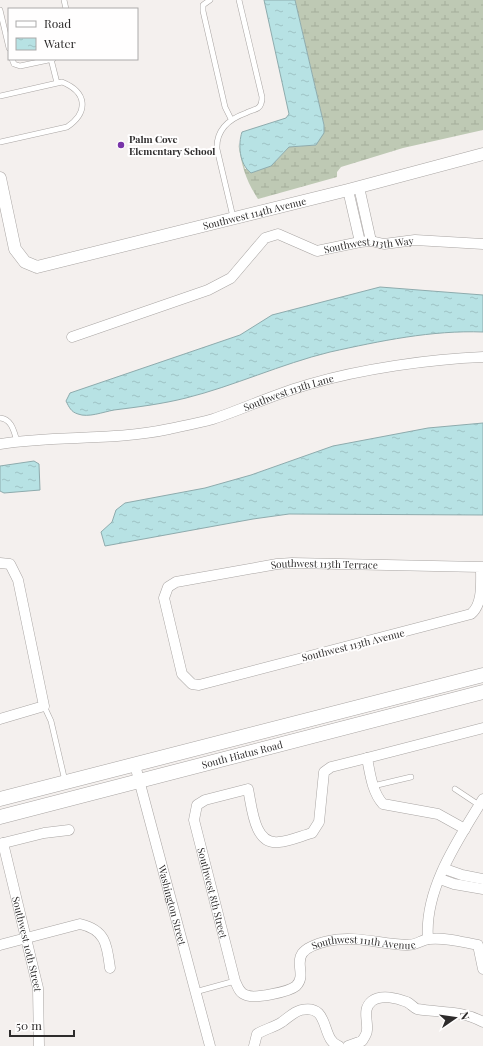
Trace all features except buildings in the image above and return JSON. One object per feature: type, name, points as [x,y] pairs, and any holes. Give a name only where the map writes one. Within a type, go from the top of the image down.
[{"type":"main road","name":"South Hiatus Road","points":[[0,799],[483,675]]},
{"type":"main road","name":"South Hiatus Road","points":[[0,817],[483,692]]},
{"type":"street","name":"Southwest 114th Avenue","points":[[0,178],[15,248],[25,262],[37,267],[483,154]]},
{"type":"street","points":[[353,188],[371,242]]},
{"type":"street","points":[[353,188],[360,242]]},
{"type":"street","name":"Southwest 113th Way","points":[[72,337],[208,290],[231,278],[266,238],[278,234],[317,251],[360,242],[384,244],[415,240],[483,244]]},
{"type":"street","name":"Southwest 113th Lane","points":[[17,442],[54,438],[96,438],[168,430],[212,419],[310,384],[351,375],[430,362],[483,357]]},
{"type":"street","points":[[0,444],[17,442]]},
{"type":"street","points":[[0,719],[44,706],[18,580],[5,563]]},
{"type":"street","name":"Southwest 113th Terrace","points":[[186,681],[179,667],[164,598],[168,587],[176,582],[277,564],[482,567]]},
{"type":"street","name":"Southwest 113th Avenue","points":[[186,681],[199,685],[471,614],[480,603],[482,567]]},
{"type":"street","points":[[465,829],[438,814],[383,804],[378,799],[373,786],[368,758],[483,728]]},
{"type":"street","name":"Southwest 8th Street","points":[[235,981],[194,820],[194,812],[197,805],[205,800],[248,789],[258,832],[268,841],[278,842],[312,834],[319,822],[324,772],[331,767],[368,758]]},
{"type":"street","name":"Washington Street","points":[[135,765],[138,781],[210,1046]]},
{"type":"street","points":[[428,939],[427,926],[430,904],[445,868],[481,802]]},
{"type":"street","points":[[2,843],[44,832],[69,830]]},
{"type":"street","name":"Southwest 10th Street","points":[[2,843],[38,988],[39,1046]]},
{"type":"street","points":[[445,868],[462,875],[483,879]]},
{"type":"street","points":[[440,879],[454,884],[483,889]]},
{"type":"street","points":[[0,945],[80,924],[92,927],[104,938],[108,947],[110,968]]},
{"type":"street","name":"Southwest 111th Avenue","points":[[235,981],[239,991],[251,997],[292,988],[298,982],[300,954],[304,950],[326,941],[350,938],[408,945],[428,939],[478,945],[483,969]]},
{"type":"street","points":[[348,1046],[362,1041],[367,1030],[366,1022],[368,1007],[372,1002],[381,997],[399,999],[416,1009],[461,1013],[483,1022]]},
{"type":"street","points":[[254,1046],[257,1034],[282,1022],[294,1013],[307,1010],[314,1011],[321,1015],[329,1038],[332,1042],[339,1046]]},
{"type":"lane","points":[[210,0],[203,5],[203,11],[225,108],[231,119]]},
{"type":"lane","points":[[233,217],[218,149],[217,138],[221,130],[231,119],[258,108],[262,102],[252,51],[239,0]]},
{"type":"lane","points":[[0,10],[8,44]]},
{"type":"lane","points":[[12,60],[14,64],[20,66],[47,60]]},
{"type":"lane","points":[[52,60],[57,83]]},
{"type":"lane","points":[[0,96],[62,82],[69,85],[80,96],[83,107],[76,121],[67,127],[0,142]]},
{"type":"lane","points":[[0,418],[4,418],[11,424],[17,442]]},
{"type":"lane","points":[[44,706],[51,721],[65,782]]},
{"type":"lane","points":[[373,786],[411,777]]},
{"type":"lane","points":[[455,789],[481,802]]},
{"type":"lane","points":[[195,992],[235,981]]},
{"type":"green space","points":[[295,0],[483,0],[483,130],[403,148],[341,167],[337,172],[337,177],[258,199],[245,172],[238,143],[245,169],[271,166],[289,147],[316,145],[324,125]]},
{"type":"water","points":[[264,0],[295,0],[324,125],[324,133],[316,145],[289,147],[271,166],[251,173],[244,164],[240,154],[242,132],[286,118],[289,114]]},
{"type":"water","points":[[380,287],[483,295],[483,332],[445,333],[406,337],[330,352],[204,393],[159,404],[82,415],[70,409],[66,401],[70,393],[240,335],[272,315]]},
{"type":"water","points":[[483,423],[483,515],[289,514],[253,519],[105,546],[101,532],[112,522],[116,510],[125,503],[205,488],[251,475],[333,446],[428,428]]},
{"type":"water","points":[[34,461],[39,464],[40,490],[4,493],[0,491],[0,466]]},
{"type":"place","name":"Palm Cove Elementary School","points":[[121,145]]}]
